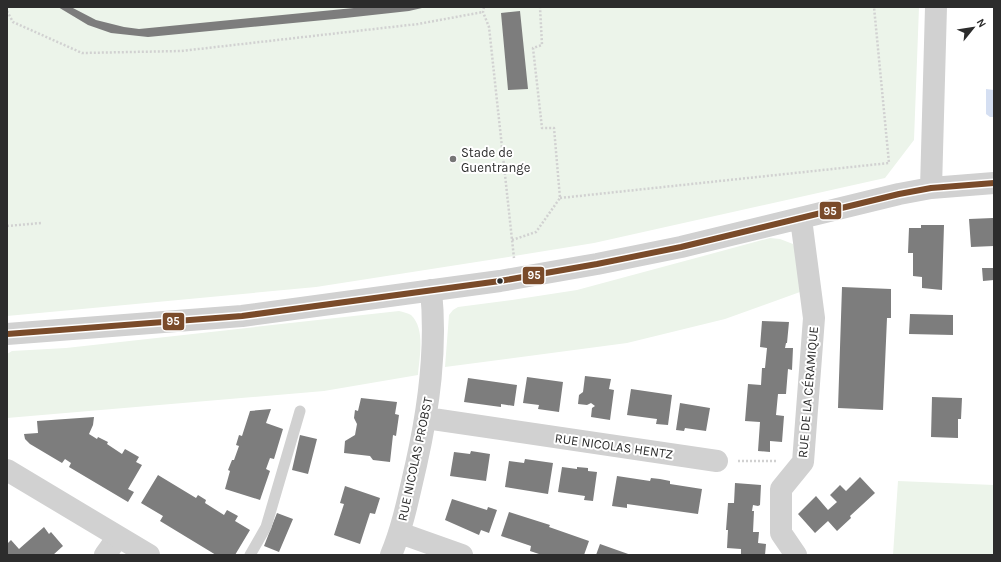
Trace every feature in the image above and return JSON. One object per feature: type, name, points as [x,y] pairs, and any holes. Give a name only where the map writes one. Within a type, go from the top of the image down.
[{"type":"street","points":[[931,188],[936,7]]},
{"type":"street","points":[[7,334],[242,316],[500,281],[597,264],[681,247],[899,194],[931,188],[987,183]]},
{"type":"street","name":"RUE DE LA CÉRAMIQUE","points":[[796,555],[781,533],[781,489],[803,462],[814,318],[801,219]]},
{"type":"street","name":"RUE NICOLAS PROBST","points":[[391,555],[400,533],[426,418],[432,359],[434,315],[431,290]]},
{"type":"street","name":"RUE NICOLAS HENTZ","points":[[426,418],[717,461]]},
{"type":"street","points":[[7,470],[149,555]]},
{"type":"street","points":[[400,533],[462,555]]},
{"type":"street","points":[[105,555],[118,537]]},
{"type":"lane","points":[[250,555],[266,526],[300,411]]},
{"type":"path","points":[[484,7],[483,12],[489,27],[514,260]]},
{"type":"path","points":[[512,240],[536,232],[560,198],[554,128],[542,128],[533,48],[542,45],[540,7]]},
{"type":"path","points":[[560,198],[889,163],[874,7]]},
{"type":"path","points":[[7,11],[13,22],[82,53],[181,51],[418,24],[483,12]]},
{"type":"path","points":[[7,226],[41,223]]},
{"type":"path","points":[[717,461],[803,462]]},
{"type":"shaded area","name":"Stade de Guentrange","points":[[7,7],[919,7],[914,140],[885,178],[594,243],[316,287],[7,316]]},
{"type":"shaded area","points":[[770,238],[780,239],[793,244],[798,259],[800,292],[725,319],[627,343],[445,367],[449,315],[458,307],[577,290]]},
{"type":"shaded area","points":[[399,311],[411,315],[419,328],[420,352],[418,375],[324,391],[7,418],[7,354],[12,351],[66,348]]},
{"type":"shaded area","points":[[898,481],[994,485],[994,555],[893,555]]},
{"type":"water","points":[[986,89],[994,90],[994,117],[990,117],[986,114]]},
{"type":"building","points":[[58,7],[71,7],[96,20],[139,29],[364,7],[422,8],[409,11],[345,18],[148,37],[111,33],[88,25]]},
{"type":"building","points":[[520,11],[528,89],[508,90],[501,13]]},
{"type":"building","points":[[994,218],[994,246],[971,247],[969,219]]},
{"type":"building","points":[[921,225],[944,225],[942,290],[922,288],[922,277],[913,276],[913,253],[908,253],[909,228],[921,228]]},
{"type":"building","points":[[982,268],[994,268],[994,280],[983,281]]},
{"type":"building","points":[[842,287],[891,289],[891,318],[887,318],[883,410],[838,408]]},
{"type":"building","points":[[910,314],[953,315],[953,335],[909,334]]},
{"type":"building","points":[[762,321],[789,322],[787,343],[785,348],[793,348],[792,370],[788,369],[786,394],[778,394],[776,415],[784,416],[782,442],[770,441],[770,452],[758,451],[760,422],[745,421],[748,384],[761,385],[762,368],[765,368],[767,348],[760,347]]},
{"type":"building","points":[[585,376],[611,379],[609,389],[614,390],[610,420],[591,417],[592,408],[595,406],[591,403],[587,405],[578,404],[579,395],[583,392]]},
{"type":"building","points":[[527,377],[563,382],[559,412],[538,409],[539,405],[523,403]]},
{"type":"building","points":[[468,378],[517,385],[514,406],[501,404],[501,407],[464,402]]},
{"type":"building","points":[[631,389],[672,395],[668,425],[656,424],[657,419],[627,415]]},
{"type":"building","points":[[932,397],[962,398],[961,419],[958,419],[958,438],[931,437]]},
{"type":"building","points":[[361,398],[397,402],[395,414],[399,415],[396,436],[393,435],[390,462],[373,460],[370,456],[344,453],[345,441],[355,435],[357,424],[354,418],[355,410],[358,411]]},
{"type":"building","points":[[680,403],[710,408],[706,431],[685,428],[684,431],[676,430]]},
{"type":"building","points":[[271,409],[266,423],[283,429],[274,459],[270,458],[266,469],[270,471],[260,500],[225,489],[230,471],[228,470],[232,460],[234,460],[239,446],[236,445],[239,435],[242,436],[250,411]]},
{"type":"building","points":[[94,417],[93,425],[89,434],[97,439],[98,437],[108,442],[107,444],[122,454],[125,449],[139,457],[136,462],[142,465],[128,489],[134,492],[128,502],[69,467],[71,463],[65,459],[62,463],[30,444],[25,439],[24,434],[38,433],[37,421]]},
{"type":"building","points":[[300,435],[317,439],[308,474],[292,470]]},
{"type":"building","points":[[471,451],[490,454],[486,481],[450,476],[454,452],[470,454]]},
{"type":"building","points":[[525,459],[553,463],[548,494],[505,487],[509,461],[524,463]]},
{"type":"building","points":[[562,467],[577,469],[577,467],[588,468],[588,471],[597,472],[593,501],[584,500],[585,496],[558,492]]},
{"type":"building","points":[[158,475],[196,498],[198,495],[206,500],[205,503],[224,515],[227,510],[238,516],[235,521],[250,530],[235,555],[216,555],[160,521],[163,516],[141,503]]},
{"type":"building","points":[[617,476],[650,481],[651,478],[660,479],[670,481],[670,484],[702,489],[698,514],[627,504],[627,508],[612,506]]},
{"type":"building","points":[[860,477],[875,493],[850,516],[851,518],[837,531],[828,521],[815,533],[798,514],[816,496],[828,510],[837,502],[830,495],[840,485],[846,491]]},
{"type":"building","points":[[735,483],[761,485],[760,505],[753,505],[753,532],[759,532],[758,543],[766,544],[765,555],[741,555],[741,549],[727,548],[728,530],[726,530],[728,503],[734,503]]},
{"type":"building","points":[[345,486],[380,498],[375,514],[370,513],[360,544],[334,535],[344,504],[340,503]]},
{"type":"building","points":[[452,499],[487,510],[488,507],[497,510],[489,533],[481,530],[479,535],[445,520]]},
{"type":"building","points":[[509,512],[550,525],[549,527],[589,541],[584,555],[542,555],[530,551],[531,546],[501,536]]},
{"type":"building","points":[[277,513],[293,519],[279,552],[264,546]]},
{"type":"building","points":[[44,527],[49,534],[51,532],[63,546],[53,555],[7,555],[7,544],[11,540],[19,549]]},
{"type":"building","points":[[600,544],[631,555],[596,555]]},
{"type":"transit line","name":"95","points":[[7,334],[242,316],[500,281],[597,264],[681,247],[899,194],[931,188],[994,183]]},
{"type":"place","name":"Stade de Guentrange","points":[[453,159]]}]
